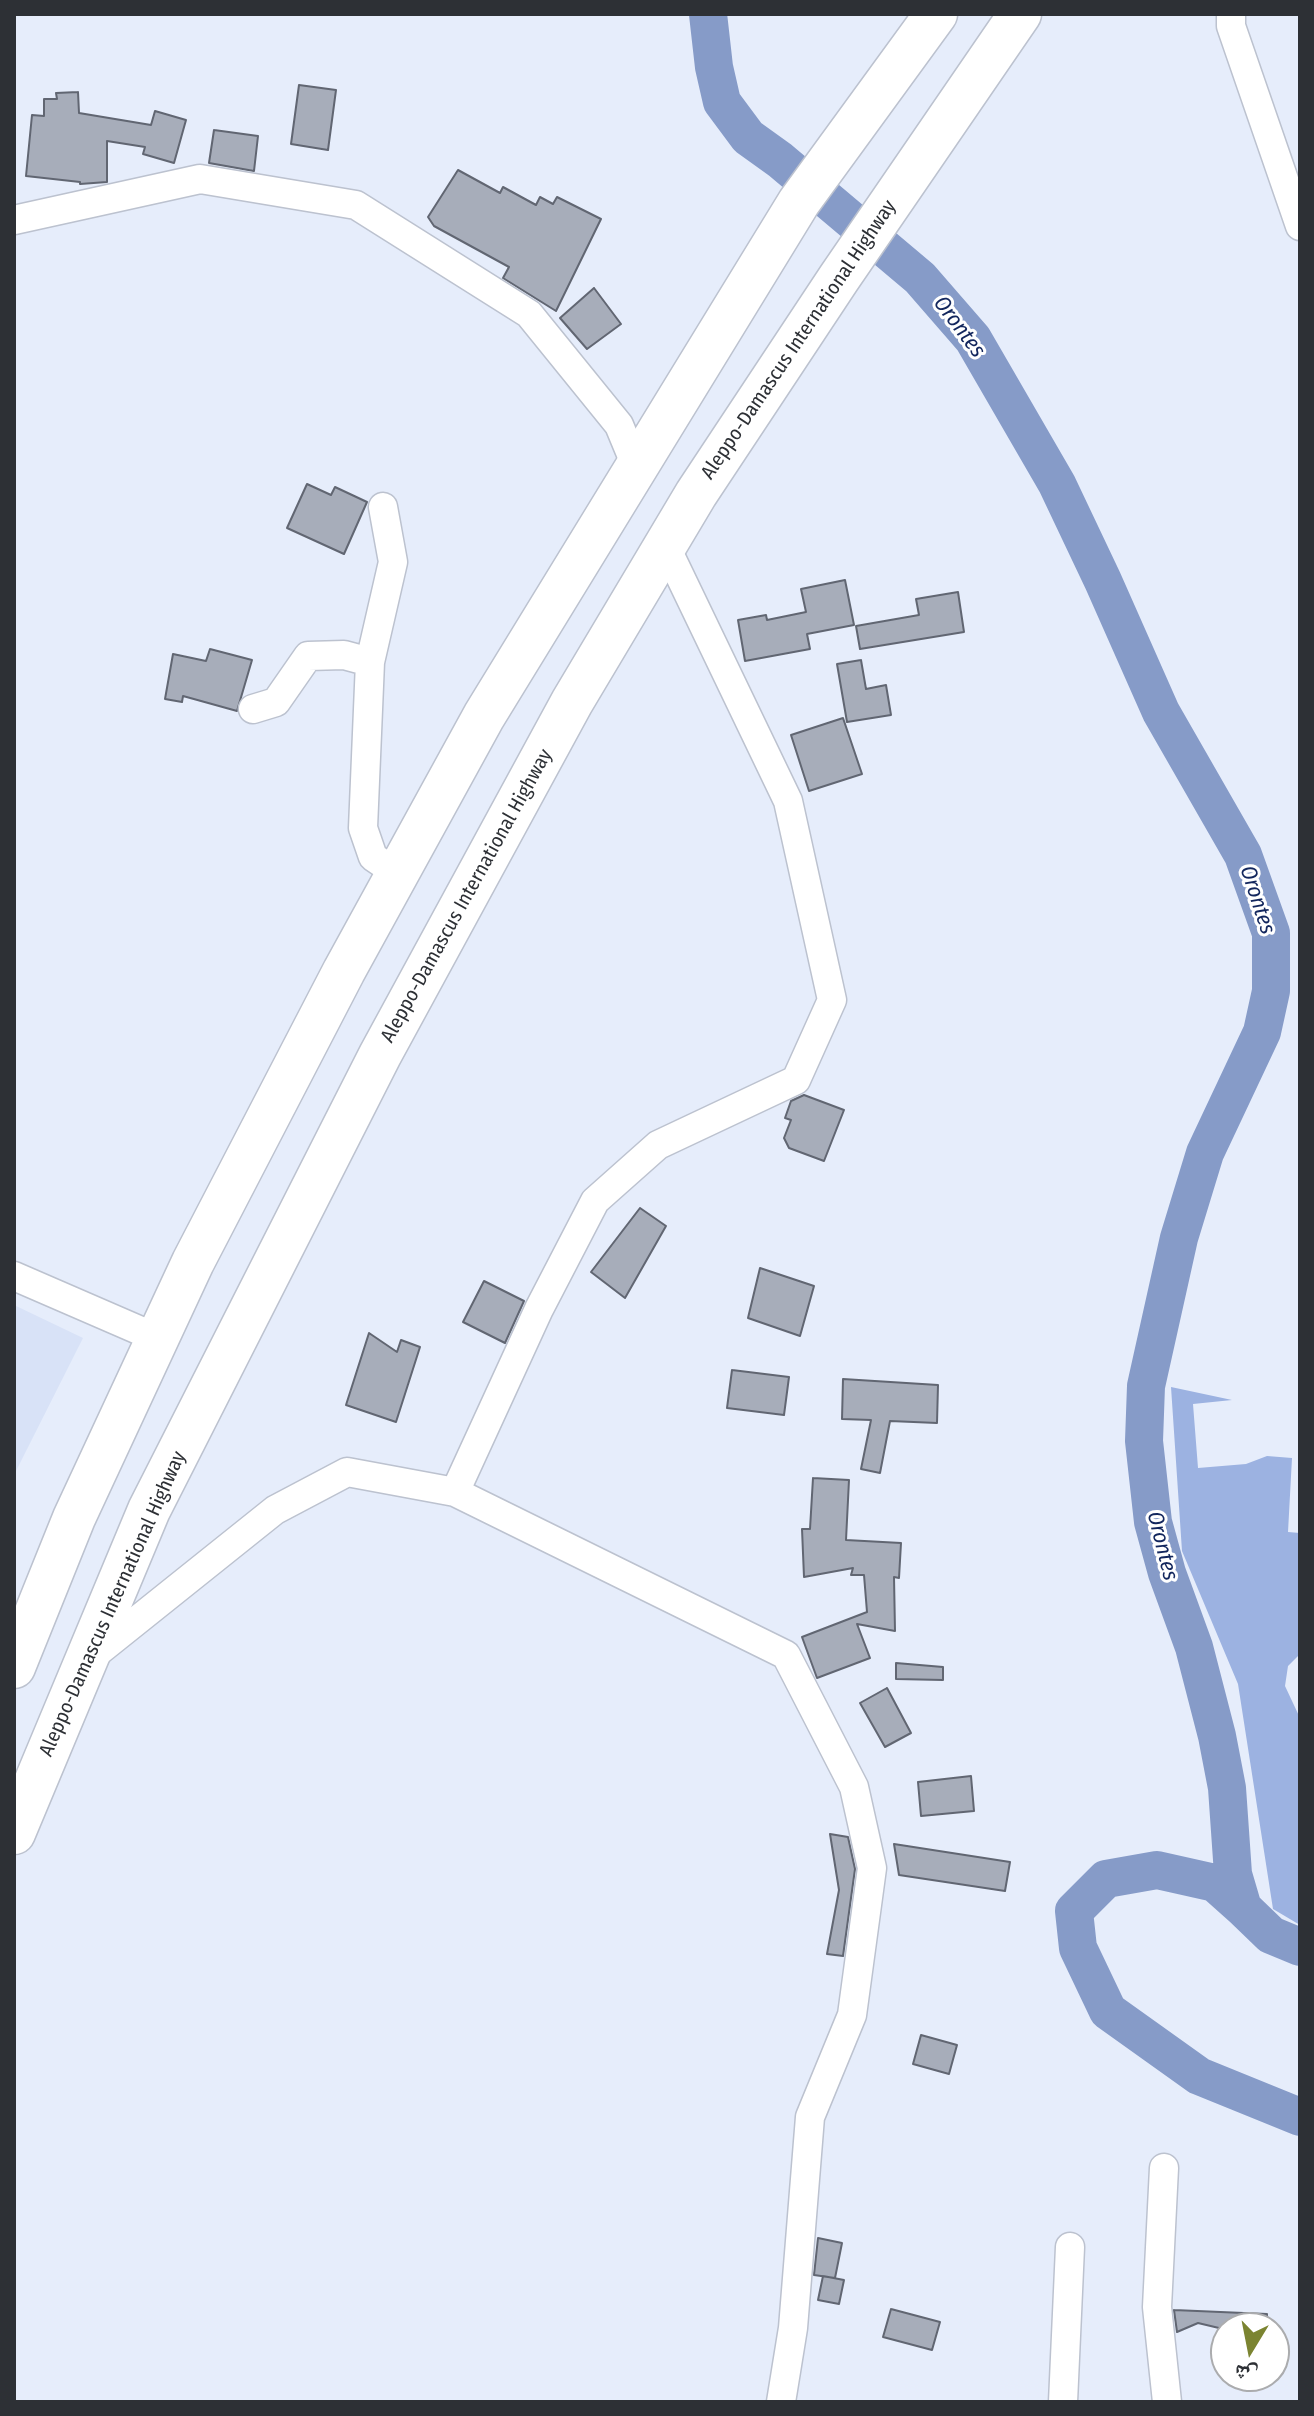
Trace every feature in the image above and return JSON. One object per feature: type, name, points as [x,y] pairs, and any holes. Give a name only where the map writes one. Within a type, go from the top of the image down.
[{"type":"highway","points":[[14,1667],[74,1518],[157,1338],[308,1040],[484,716],[799,202],[936,14]]},
{"type":"highway","name":"Aleppo-Damascus International Highway","points":[[14,1833],[149,1510],[380,1055],[572,702],[696,494],[1020,14]]},
{"type":"street","points":[[1231,14],[1231,26],[1300,226]]},
{"type":"street","points":[[14,220],[200,179],[356,205],[529,314],[619,425],[636,466]]},
{"type":"street","points":[[383,507],[393,562],[370,662],[363,828],[373,857],[398,874]]},
{"type":"street","points":[[455,1492],[539,1309],[595,1201],[658,1145],[796,1080],[832,1000],[788,801],[665,545]]},
{"type":"street","points":[[253,709],[276,702],[308,656],[344,655],[370,662]]},
{"type":"street","points":[[14,1276],[157,1338]]},
{"type":"street","points":[[86,1661],[275,1510],[347,1472],[455,1492],[786,1655],[854,1787],[872,1868],[852,2015],[810,2117],[793,2328],[781,2402]]},
{"type":"street","points":[[1164,2168],[1157,2307],[1167,2402]]},
{"type":"street","points":[[1063,2402],[1070,2247]]},
{"type":"shaded area","points":[[14,1305],[83,1338],[14,1475]]},
{"type":"shaded area","points":[[1171,1387],[1232,1400],[1193,1404],[1198,1468],[1246,1464],[1267,1456],[1292,1458],[1288,1532],[1300,1533],[1300,1654],[1288,1666],[1285,1686],[1300,1718],[1300,1925],[1273,1909],[1238,1684],[1182,1551]]},
{"type":"building","points":[[299,85],[336,90],[328,150],[291,144]]},
{"type":"building","points":[[78,92],[79,113],[151,125],[155,111],[186,120],[174,163],[143,154],[145,147],[107,141],[107,182],[80,184],[26,176],[32,115],[44,116],[44,99],[57,99],[56,93]]},
{"type":"building","points":[[214,130],[258,136],[254,171],[209,163]]},
{"type":"building","points":[[458,170],[500,193],[503,187],[536,205],[540,197],[553,204],[557,197],[601,219],[556,311],[503,278],[509,267],[434,226],[428,217]]},
{"type":"building","points":[[594,288],[621,324],[587,349],[560,318]]},
{"type":"building","points":[[307,484],[331,495],[335,487],[367,502],[344,554],[287,528]]},
{"type":"building","points":[[845,580],[854,625],[807,634],[810,649],[745,661],[738,620],[766,615],[767,620],[806,612],[801,589]]},
{"type":"building","points":[[958,592],[964,632],[860,649],[856,626],[919,615],[916,599]]},
{"type":"building","points":[[210,649],[252,660],[237,711],[183,696],[182,702],[165,699],[173,654],[206,661]]},
{"type":"building","points":[[861,660],[866,689],[886,685],[891,715],[847,722],[837,664]]},
{"type":"building","points":[[843,718],[862,774],[809,791],[791,735]]},
{"type":"building","points":[[804,1095],[844,1110],[824,1161],[789,1148],[784,1138],[791,1120],[785,1118],[791,1101]]},
{"type":"building","points":[[640,1208],[666,1226],[625,1298],[591,1272]]},
{"type":"building","points":[[760,1268],[814,1286],[800,1336],[748,1318]]},
{"type":"building","points":[[484,1281],[524,1301],[505,1343],[463,1322]]},
{"type":"building","points":[[369,1333],[397,1352],[401,1340],[420,1347],[396,1422],[346,1405]]},
{"type":"building","points":[[732,1370],[789,1377],[784,1415],[727,1408]]},
{"type":"building","points":[[843,1379],[938,1385],[937,1423],[890,1421],[880,1473],[861,1469],[871,1420],[842,1419]]},
{"type":"building","points":[[813,1478],[849,1480],[846,1540],[901,1543],[899,1578],[894,1577],[895,1631],[857,1624],[870,1658],[817,1678],[802,1637],[867,1612],[864,1575],[851,1575],[853,1568],[804,1577],[802,1529],[810,1529]]},
{"type":"building","points":[[896,1663],[943,1667],[943,1680],[896,1679]]},
{"type":"building","points":[[887,1688],[911,1733],[885,1747],[860,1703]]},
{"type":"building","points":[[971,1776],[974,1811],[921,1816],[918,1782]]},
{"type":"building","points":[[830,1834],[848,1837],[855,1869],[843,1956],[827,1954],[839,1890]]},
{"type":"building","points":[[894,1844],[1010,1862],[1005,1891],[899,1875]]},
{"type":"building","points":[[921,2035],[957,2045],[949,2074],[913,2064]]},
{"type":"building","points":[[818,2238],[842,2243],[835,2278],[814,2275]]},
{"type":"building","points":[[823,2276],[844,2280],[839,2304],[818,2300]]},
{"type":"building","points":[[891,2309],[940,2322],[932,2350],[883,2337]]},
{"type":"building","points":[[1174,2310],[1220,2312],[1210,2312],[1210,2326],[1198,2323],[1177,2332]]},
{"type":"waterway","name":"Orontes","points":[[708,14],[714,67],[722,102],[748,137],[780,160],[920,278],[973,339],[1057,484],[1161,712],[1243,855],[1271,933],[1271,991],[1262,1032],[1205,1153],[1179,1238],[1146,1386],[1144,1441],[1153,1522],[1167,1573],[1194,1647],[1217,1736],[1227,1788],[1233,1874],[1243,1908],[1271,1935],[1300,1947]]},
{"type":"waterway","points":[[1243,1908],[1215,1883],[1157,1870],[1106,1879],[1074,1911],[1078,1948],[1108,2011],[1199,2076],[1300,2117]]}]
